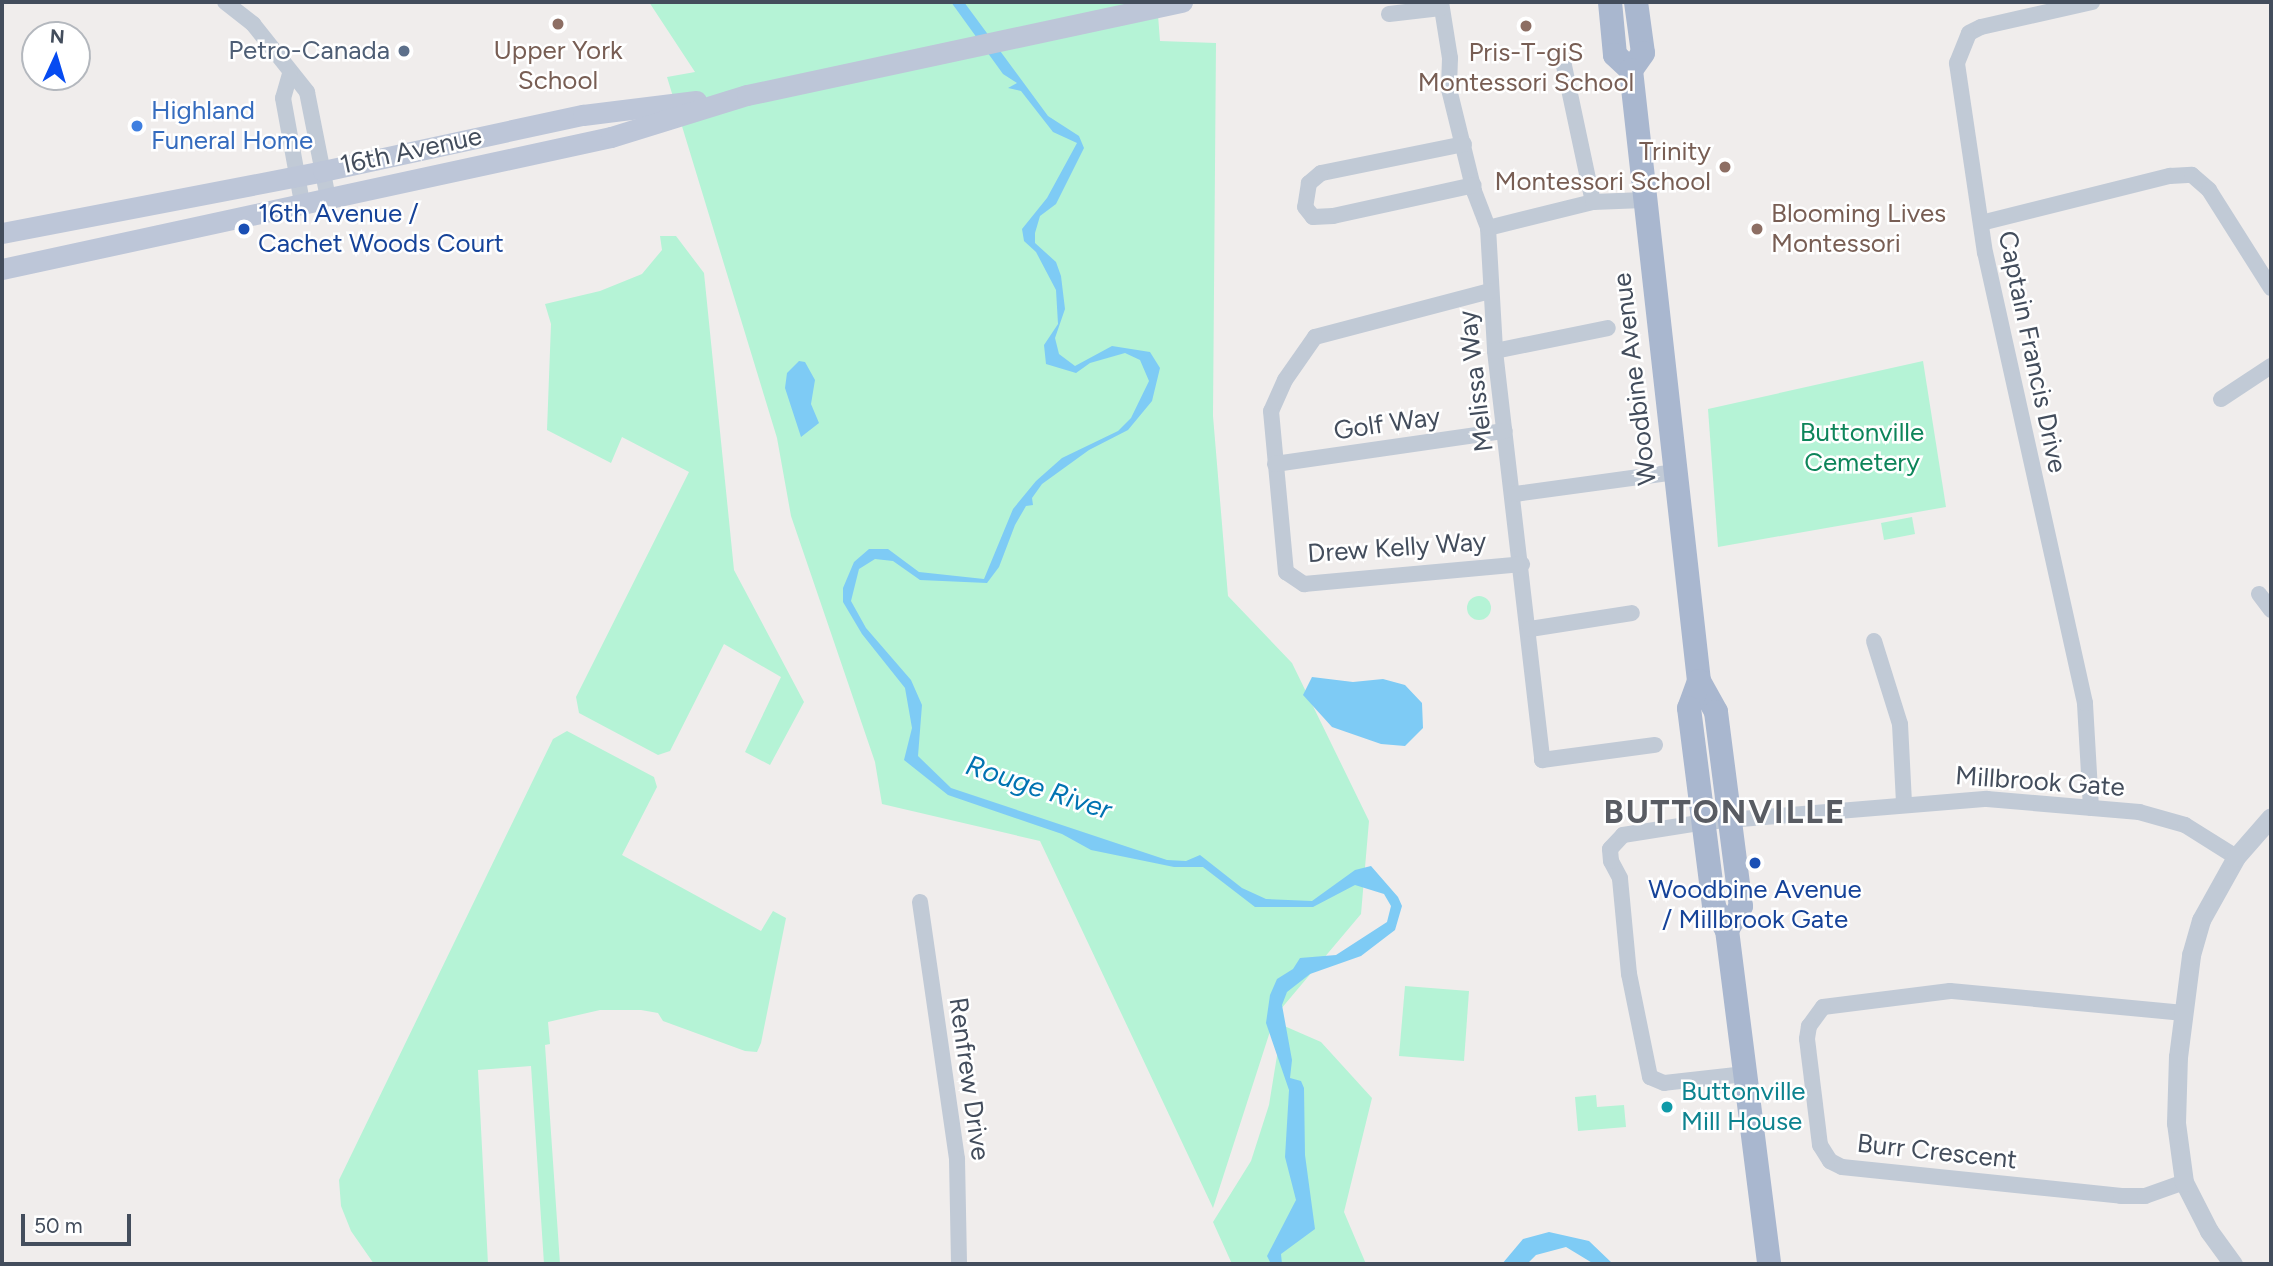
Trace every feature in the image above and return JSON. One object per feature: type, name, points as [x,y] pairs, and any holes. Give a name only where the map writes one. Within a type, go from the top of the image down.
[{"type":"main road","name":"16th Avenue","points":[[2,269],[611,137],[747,95],[958,47],[1182,2]]},
{"type":"main road","name":"Woodbine Avenue","points":[[1609,2],[1615,55],[1631,71],[1699,681],[1689,708],[1717,821],[1714,907],[1727,930],[1769,1264]]},
{"type":"main road","name":"Woodbine Avenue","points":[[1631,71],[1643,53],[1636,2]]},
{"type":"main road","name":"16th Avenue","points":[[2,233],[296,177],[583,114],[747,95]]},
{"type":"street","points":[[225,2],[253,24],[290,74],[307,92],[328,198]]},
{"type":"street","name":"Captain Francis Drive","points":[[2091,808],[2085,703],[2016,402],[1981,223],[1958,79],[1961,46],[1969,33],[1981,27],[2092,2]]},
{"type":"street","points":[[1389,14],[1441,5]]},
{"type":"street","name":"Melissa Way","points":[[1441,5],[1450,58],[1449,89],[1488,228],[1495,351],[1515,494],[1542,760],[1655,745]]},
{"type":"street","points":[[1563,61],[1593,202]]},
{"type":"street","points":[[290,74],[283,98],[302,203]]},
{"type":"street","points":[[1464,144],[1321,173],[1309,183],[1305,207],[1313,217],[1333,216],[1474,184]]},
{"type":"street","points":[[1981,223],[2170,176],[2192,175],[2209,190],[2271,288]]},
{"type":"street","points":[[1488,228],[1593,202],[1644,200]]},
{"type":"street","name":"Drew Kelly Way","points":[[1490,291],[1315,337],[1286,380],[1271,411],[1286,572],[1304,584],[1522,564]]},
{"type":"street","points":[[1495,351],[1608,328]]},
{"type":"street","points":[[2221,399],[2271,366]]},
{"type":"street","name":"Golf Way","points":[[1275,464],[1505,431]]},
{"type":"street","points":[[1515,494],[1676,472]]},
{"type":"street","points":[[2259,594],[2271,610]]},
{"type":"street","points":[[1530,629],[1632,613]]},
{"type":"street","points":[[1874,641],[1900,724],[1904,802]]},
{"type":"street","name":"Millbrook Gate","points":[[1745,1074],[1664,1083],[1650,1077],[1629,974],[1620,878],[1611,861],[1610,849],[1623,835],[1717,821],[1904,802],[1987,799],[2140,813],[2185,825],[2236,857]]},
{"type":"street","points":[[2233,1264],[2209,1231],[2184,1182],[2176,1123],[2184,1013],[2201,920],[2236,857],[2271,817]]},
{"type":"street","name":"Renfrew Drive","points":[[920,902],[957,1159],[959,1264]]},
{"type":"street","name":"Burr Crescent","points":[[2184,1013],[1950,991],[1823,1007],[1808,1026],[1807,1039],[1820,1145],[1830,1161],[1842,1167],[2120,1196],[2145,1196],[2184,1182]]},
{"type":"green space","points":[[649,2],[1157,2],[1160,41],[1216,43],[1213,416],[1228,596],[1292,663],[1369,821],[1361,914],[1275,1016],[1213,1208],[1040,841],[882,804],[875,762],[791,516],[777,438],[667,77],[695,72]]},
{"type":"green space","points":[[660,236],[676,236],[704,273],[734,570],[804,702],[770,765],[745,752],[781,677],[724,644],[670,751],[658,755],[579,713],[576,697],[689,472],[622,437],[611,463],[547,430],[551,324],[545,304],[600,291],[642,274],[662,250]]},
{"type":"green space","name":"Buttonville Cemetery","points":[[1923,361],[1946,507],[1718,547],[1708,409]]},
{"type":"green space","points":[[1912,517],[1915,534],[1884,540],[1881,523]]},
{"type":"green space","points":[[1479,596],[1488,599],[1491,608],[1488,617],[1479,620],[1470,617],[1467,608],[1470,599]]},
{"type":"green space","points":[[567,731],[654,777],[657,787],[622,855],[761,931],[773,911],[786,918],[761,1043],[757,1052],[745,1051],[663,1021],[658,1013],[641,1010],[600,1010],[548,1022],[550,1044],[545,1045],[560,1264],[544,1264],[531,1066],[478,1070],[488,1264],[374,1264],[351,1231],[341,1206],[339,1180],[553,739]]},
{"type":"green space","points":[[1405,986],[1469,991],[1464,1061],[1399,1056]]},
{"type":"green space","points":[[1282,1025],[1321,1042],[1372,1098],[1344,1212],[1366,1264],[1232,1264],[1213,1222],[1251,1161],[1269,1105]]},
{"type":"green space","points":[[1596,1095],[1597,1107],[1624,1105],[1626,1127],[1578,1131],[1575,1097]]},
{"type":"water","points":[[951,2],[964,2],[1048,116],[1079,136],[1084,148],[1056,204],[1040,216],[1035,233],[1035,243],[1056,262],[1061,276],[1065,309],[1055,338],[1059,354],[1075,366],[1112,346],[1150,352],[1160,368],[1152,401],[1128,430],[1089,450],[1042,484],[1032,498],[1033,505],[1026,506],[1015,525],[999,567],[987,583],[920,580],[893,561],[875,559],[859,569],[851,601],[866,628],[911,680],[922,705],[918,756],[951,788],[1167,860],[1186,861],[1200,855],[1242,888],[1266,899],[1312,901],[1355,870],[1371,866],[1398,897],[1402,906],[1395,930],[1361,956],[1310,974],[1287,992],[1282,1005],[1292,1060],[1290,1078],[1301,1081],[1304,1088],[1305,1155],[1315,1229],[1281,1254],[1282,1264],[1271,1264],[1267,1256],[1296,1200],[1285,1157],[1289,1090],[1266,1023],[1270,995],[1277,979],[1293,969],[1300,958],[1336,955],[1387,922],[1391,906],[1384,894],[1355,885],[1313,907],[1255,907],[1203,867],[1174,867],[1091,850],[1062,834],[948,795],[904,760],[912,728],[905,688],[862,634],[843,602],[843,588],[854,562],[869,549],[888,549],[919,572],[984,579],[1013,509],[1036,481],[1062,458],[1118,431],[1131,418],[1149,381],[1140,360],[1125,353],[1090,363],[1076,373],[1046,364],[1044,345],[1058,324],[1056,290],[1036,252],[1024,241],[1022,229],[1047,198],[1077,143],[1053,132],[1021,91],[1008,88],[1017,83],[1003,74]]},
{"type":"water","points":[[799,361],[805,362],[815,380],[811,404],[819,423],[801,437],[785,388],[787,373]]},
{"type":"water","points":[[1312,677],[1353,682],[1383,679],[1405,685],[1422,703],[1423,728],[1405,746],[1381,744],[1332,727],[1303,695]]},
{"type":"water","points":[[1549,1232],[1589,1241],[1613,1264],[1594,1264],[1566,1247],[1536,1255],[1527,1264],[1502,1264],[1523,1239]]},
{"type":"place","name":"Upper York School","points":[[558,24]]},
{"type":"place","name":"Pris-T-giS Montessori School","points":[[1526,26]]},
{"type":"place","name":"Petro-Canada","points":[[404,51]]},
{"type":"place","name":"Highland Funeral Home","points":[[137,126]]},
{"type":"place","name":"Trinity Montessori School","points":[[1725,167]]},
{"type":"place","name":"16th Avenue / Cachet Woods Court","points":[[244,229]]},
{"type":"place","name":"Blooming Lives Montessori","points":[[1757,229]]},
{"type":"place","name":"Woodbine Avenue / Millbrook Gate","points":[[1755,863]]},
{"type":"place","name":"Buttonville Mill House","points":[[1667,1107]]},
{"type":"district","name":"BUTTONVILLE","points":[[1725,812]]},
{"type":"water label","name":"Rouge River","points":[[1039,787]]}]
